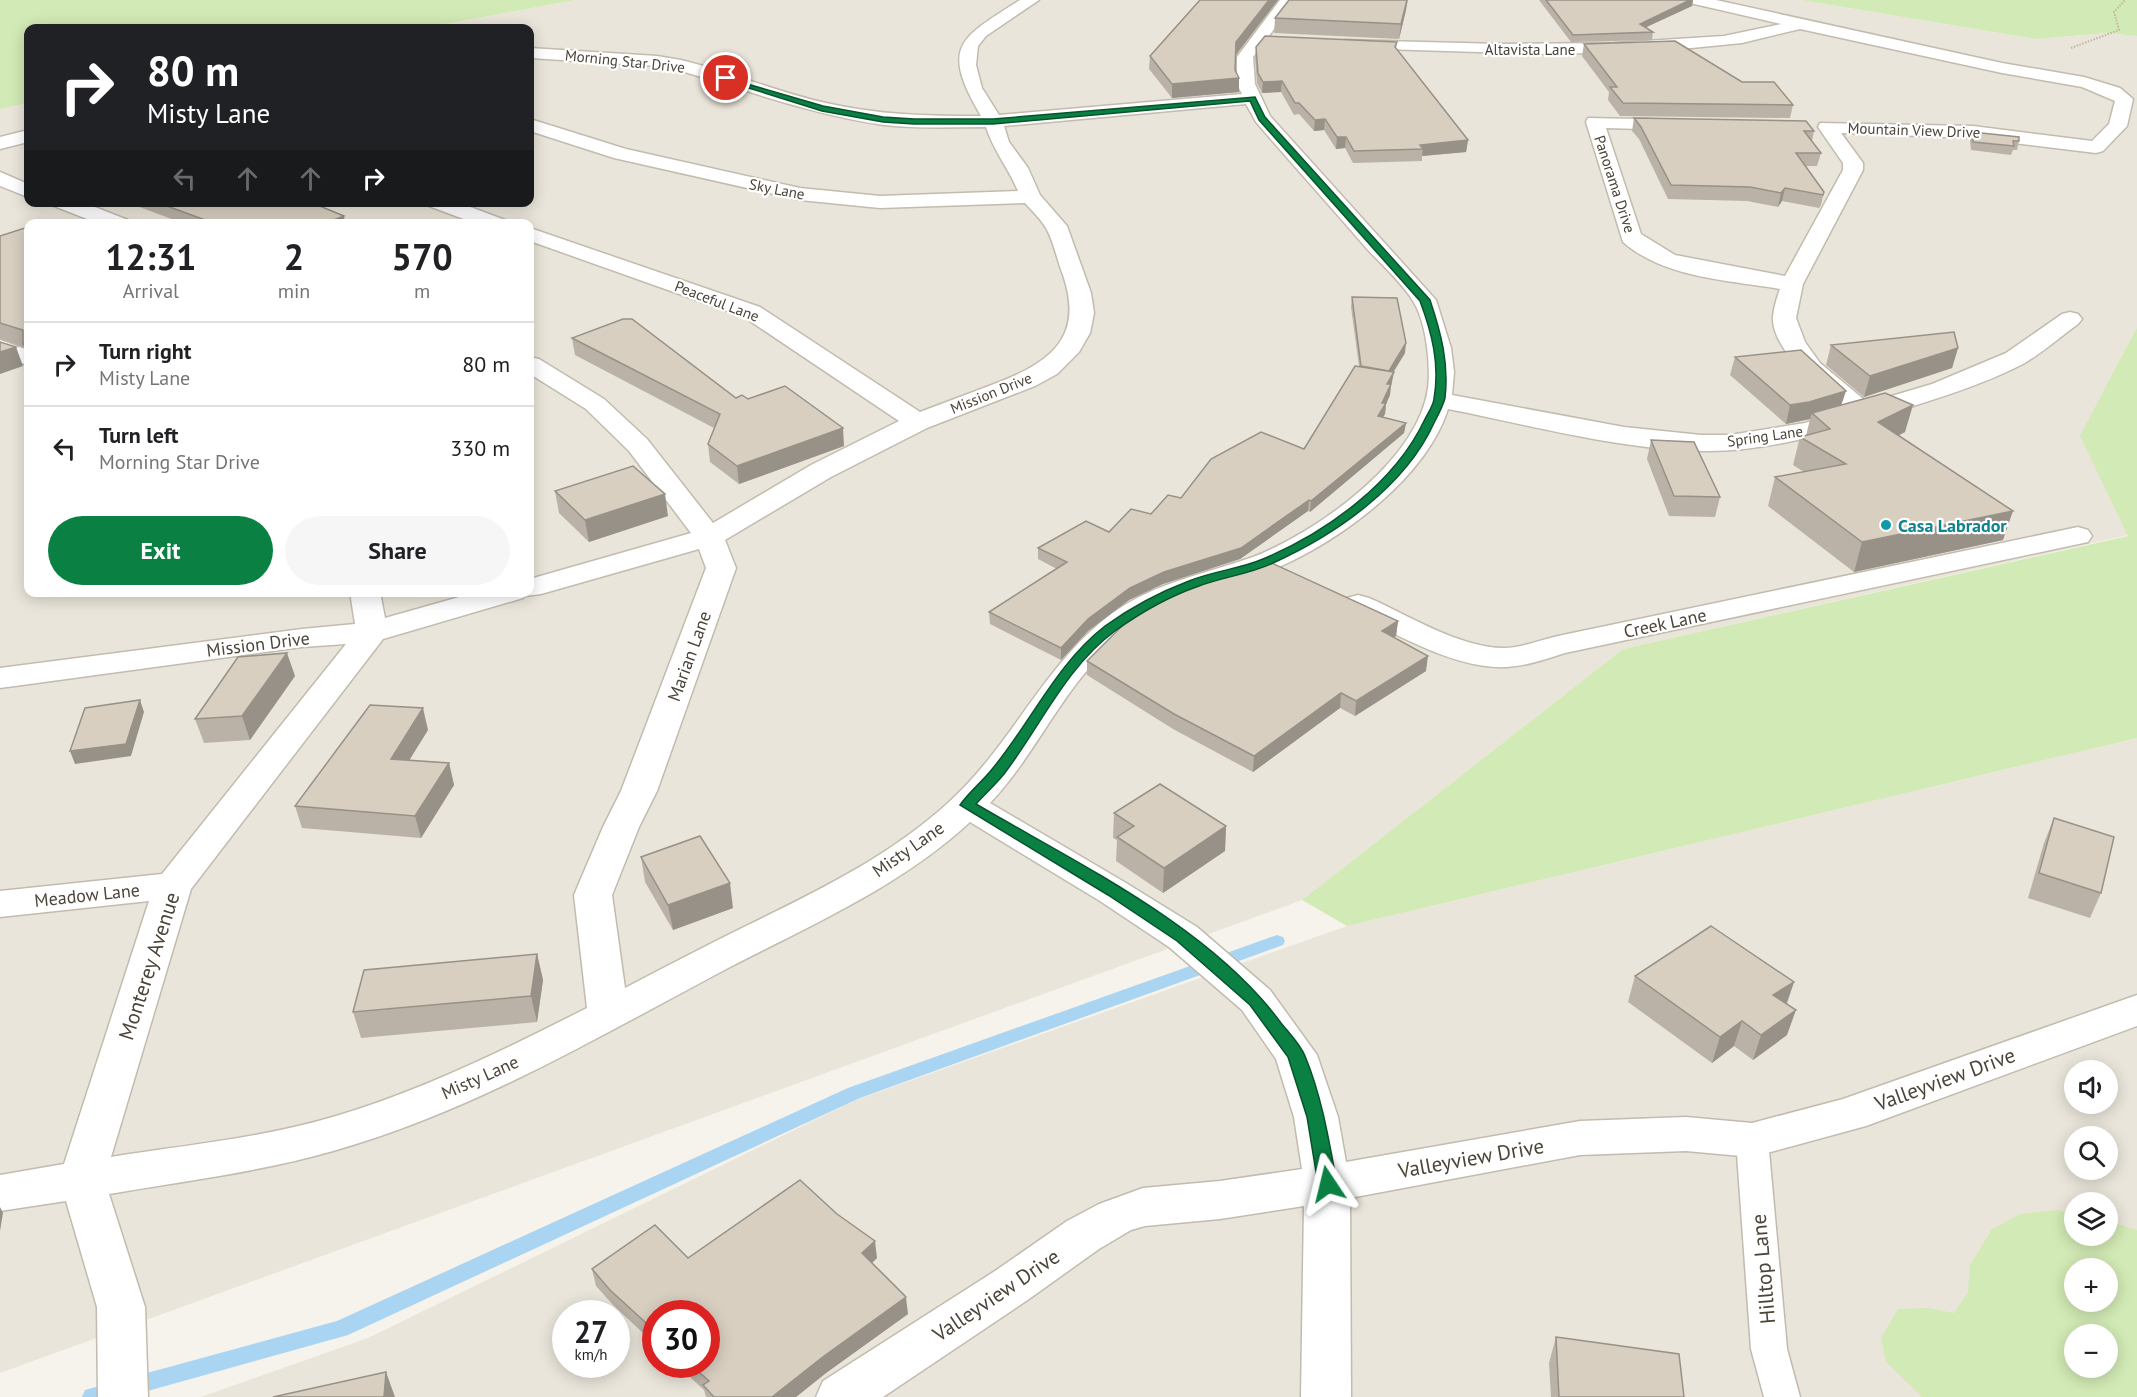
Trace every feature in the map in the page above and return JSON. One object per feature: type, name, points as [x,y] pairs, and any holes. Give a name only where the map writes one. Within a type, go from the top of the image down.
[{"type":"street","name":"Mission Drive","points":[[534,587],[709,537],[821,471],[918,422],[1026,381],[1048,369],[1067,352],[1078,333],[1082,313],[1080,293],[1056,226],[1031,197],[1018,168],[1000,142],[993,121],[973,88],[967,64],[970,45],[980,33],[1031,0]]},
{"type":"street","name":"Misty Lane","points":[[0,1193],[279,1148],[368,1122],[508,1065],[608,1015],[863,880],[921,844],[967,805],[998,772],[1056,687],[1084,653],[1108,630],[1131,614],[1193,583],[1266,562],[1324,532],[1373,495],[1419,443],[1439,400],[1442,362],[1436,331],[1425,300],[1262,118],[1246,84],[1245,57],[1269,39],[1288,0]]},
{"type":"street","points":[[1695,0],[1799,23]]},
{"type":"street","name":"Altavista Lane","points":[[1336,43],[1483,48],[1622,48],[1748,37],[1772,33],[1799,23]]},
{"type":"street","name":"Mountain View Drive","points":[[1799,23],[2027,74],[2086,84],[2117,93],[2124,99],[2118,126],[2096,147],[1973,132],[1827,127]]},
{"type":"street","name":"Morning Star Drive","points":[[534,53],[657,61],[681,65],[786,99],[872,118],[914,122],[993,121],[1253,98]]},
{"type":"street","name":"Panorama Drive","points":[[1699,124],[1595,122],[1631,237],[1653,253],[1688,266],[1792,284]]},
{"type":"street","name":"Sky Lane","points":[[534,126],[621,154],[800,194],[880,202],[1031,197]]},
{"type":"street","points":[[1803,127],[1827,127]]},
{"type":"street","name":"Mountain View Drive","points":[[1827,127],[1853,162],[1853,170],[1792,284],[1784,318],[1793,343],[1811,368],[1865,414]]},
{"type":"street","points":[[0,143],[24,137]]},
{"type":"street","points":[[0,178],[24,188]]},
{"type":"street","points":[[75,207],[107,219]]},
{"type":"street","points":[[450,207],[484,219]]},
{"type":"street","name":"Peaceful Lane","points":[[534,235],[752,312],[918,422]]},
{"type":"street","name":"Spring Lane","points":[[1439,400],[1624,435],[1701,443],[1730,443],[1809,430],[1941,390],[2015,358],[2070,319]]},
{"type":"street","points":[[0,347],[24,356]]},
{"type":"street","name":"Marian Lane","points":[[534,366],[595,404],[638,445],[709,537],[722,568],[639,791],[621,827],[593,895],[608,1015]]},
{"type":"street","name":"Creek Lane","points":[[1332,592],[1464,650],[1501,658],[1515,657],[1558,645],[2078,536]]},
{"type":"street","points":[[1266,562],[1299,577]]},
{"type":"street","points":[[367,597],[372,632]]},
{"type":"street","name":"Mission Drive","points":[[4,671],[372,632],[494,597]]},
{"type":"street","name":"Monterey Avenue","points":[[82,1180],[173,886],[372,632]]},
{"type":"street","points":[[967,805],[1113,892],[1183,937],[1256,1000],[1296,1055],[1316,1117],[1328,1184],[1326,1397]]},
{"type":"street","name":"Meadow Lane","points":[[0,904],[173,886]]},
{"type":"street","name":"Valleyview Drive","points":[[841,1397],[1012,1285],[1083,1235],[1115,1217],[1143,1207],[1220,1200],[1328,1184],[1580,1138],[1686,1134],[1752,1140],[1851,1114],[2137,1010]]},
{"type":"street","points":[[82,1180],[121,1307],[123,1397]]},
{"type":"lane","name":"Hilltop Lane","points":[[1752,1140],[1769,1349],[1782,1397]]},
{"type":"path","points":[[2069,49],[2119,30],[2114,12],[2125,0]]},
{"type":"shaded area","points":[[575,0],[1801,0],[2036,39],[2108,33],[2137,36],[2137,327],[2081,436],[2128,535],[1623,649],[1302,900],[0,1373],[0,109],[24,104],[24,207],[534,207],[534,24],[446,24]]},
{"type":"shaded area","points":[[2137,738],[2137,1397],[201,1397],[368,1338],[856,1100],[1347,926]]},
{"type":"green space","points":[[0,0],[575,0],[446,24],[24,24],[24,104],[0,109]]},
{"type":"green space","points":[[1801,0],[2137,0],[2137,36],[2108,33],[2036,39]]},
{"type":"green space","points":[[2137,327],[2137,738],[1347,926],[1302,900],[1623,649],[2128,536],[2080,436]]},
{"type":"green space","points":[[2057,1210],[2064,1212],[2064,1246],[2118,1246],[2118,1224],[2137,1230],[2137,1397],[1922,1397],[1886,1362],[1881,1338],[1898,1309],[1927,1308],[1954,1313],[1968,1292],[1970,1265],[1992,1229],[2020,1214]]},
{"type":"building","points":[[1200,0],[1269,0],[1236,42],[1235,70],[1239,78],[1172,84],[1150,56]]},
{"type":"building","points":[[1289,0],[1407,0],[1401,24],[1275,18]]},
{"type":"building","points":[[1546,0],[1690,0],[1640,24],[1653,32],[1573,35]]},
{"type":"building","points":[[1265,36],[1397,42],[1395,47],[1468,140],[1420,145],[1423,149],[1354,151],[1346,137],[1337,137],[1325,119],[1315,120],[1299,103],[1295,103],[1282,81],[1263,82],[1258,73],[1256,47]]},
{"type":"building","points":[[1675,41],[1742,82],[1774,82],[1793,105],[1623,103],[1610,87],[1617,87],[1584,44]]},
{"type":"building","points":[[1634,118],[1806,121],[1814,131],[1804,131],[1821,153],[1796,153],[1824,192],[1823,195],[1785,188],[1781,193],[1750,187],[1671,185]]},
{"type":"building","points":[[1972,132],[2019,137],[2019,141],[2013,141],[2014,146],[1973,142]]},
{"type":"building","points":[[170,207],[322,207],[344,216],[336,219],[202,219]]},
{"type":"building","points":[[24,228],[23,344],[23,330],[0,323],[0,236]]},
{"type":"building","points":[[1352,297],[1397,298],[1406,343],[1389,371],[1361,366]]},
{"type":"building","points":[[623,319],[632,319],[736,398],[742,395],[748,399],[785,386],[843,428],[737,466],[708,444],[720,414],[572,338]]},
{"type":"building","points":[[1954,332],[1958,348],[1870,376],[1831,345]]},
{"type":"building","points":[[0,342],[16,347],[0,352]]},
{"type":"building","points":[[1801,350],[1846,391],[1790,405],[1735,357]]},
{"type":"building","points":[[1355,366],[1394,372],[1387,384],[1391,384],[1382,403],[1386,403],[1378,416],[1406,423],[1311,501],[1309,500],[1241,548],[1164,572],[1130,588],[1088,619],[1061,648],[989,612],[1067,562],[1038,548],[1086,521],[1109,532],[1131,509],[1151,514],[1168,495],[1181,498],[1211,459],[1261,432],[1304,449]]},
{"type":"building","points":[[1885,393],[1913,405],[1878,422],[2013,511],[1862,542],[1775,477],[1846,464],[1800,437],[1830,429],[1812,413]]},
{"type":"building","points":[[1651,440],[1694,442],[1720,497],[1674,496]]},
{"type":"building","points":[[633,466],[665,494],[585,520],[555,491]]},
{"type":"building","points":[[1265,560],[1398,621],[1382,631],[1428,656],[1356,701],[1341,693],[1254,756],[1174,714],[1087,661],[1127,621],[1162,598],[1201,580]]},
{"type":"building","points":[[287,653],[242,716],[195,719],[238,657]]},
{"type":"building","points":[[140,700],[126,744],[70,751],[85,708]]},
{"type":"building","points":[[370,705],[423,708],[391,759],[449,763],[415,816],[295,806]]},
{"type":"building","points":[[1160,784],[1226,826],[1164,868],[1117,837],[1134,826],[1114,813]]},
{"type":"building","points":[[2054,818],[2114,837],[2101,893],[2039,873]]},
{"type":"building","points":[[700,836],[730,883],[668,905],[641,857]]},
{"type":"building","points":[[1711,926],[1794,982],[1773,995],[1796,1010],[1761,1035],[1742,1021],[1720,1037],[1635,976]]},
{"type":"building","points":[[537,954],[531,996],[353,1012],[364,970]]},
{"type":"building","points":[[800,1180],[837,1214],[875,1241],[862,1253],[906,1297],[772,1397],[714,1397],[703,1385],[709,1381],[706,1378],[720,1378],[720,1300],[642,1300],[642,1319],[630,1308],[630,1300],[621,1300],[592,1269],[655,1225],[688,1258]]},
{"type":"building","points":[[1556,1337],[1679,1354],[1684,1397],[1559,1397]]},
{"type":"building","points":[[386,1372],[384,1397],[273,1397]]},
{"type":"waterway","points":[[92,1397],[341,1329],[854,1093],[1277,941]]},
{"type":"place","name":"Casa Labrador","points":[[1886,525]]},
{"type":"route","points":[[726,78],[786,99],[851,115],[914,122],[993,121],[1253,98],[1262,118],[1425,300],[1436,331],[1442,362],[1439,400],[1419,443],[1373,495],[1324,532],[1266,562],[1193,583],[1131,614],[1108,630],[1084,653],[1056,687],[998,772],[967,805],[1113,892],[1183,937],[1256,1000],[1296,1055],[1316,1117],[1328,1184]]}]
